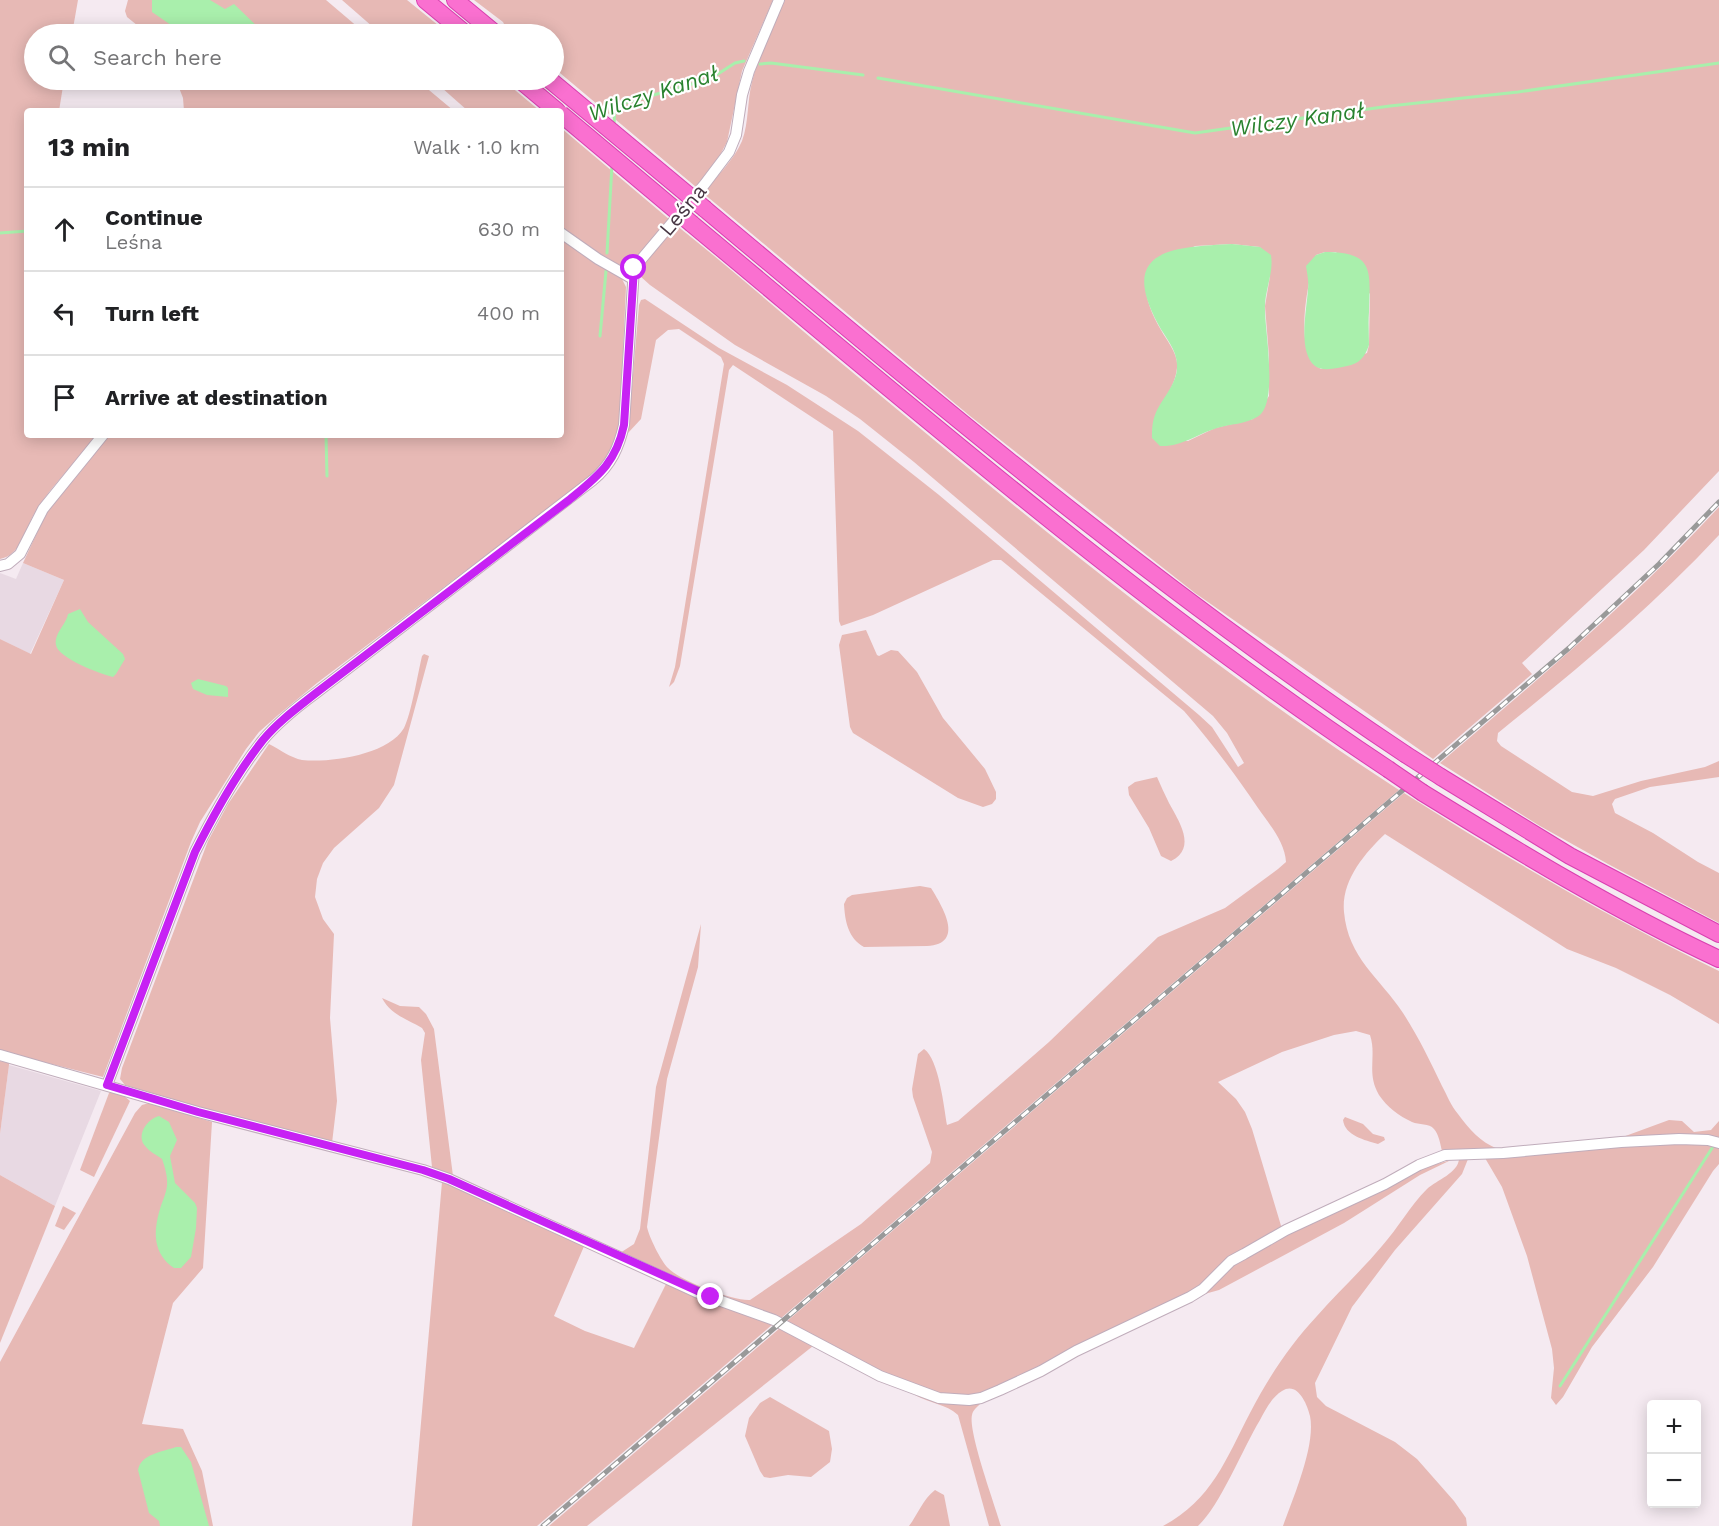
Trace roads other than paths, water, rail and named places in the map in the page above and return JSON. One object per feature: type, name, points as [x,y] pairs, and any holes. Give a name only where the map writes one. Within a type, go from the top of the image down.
[{"type":"highway","points":[[425,0],[454,24]]},
{"type":"highway","points":[[455,0],[484,24]]},
{"type":"highway","points":[[532,90],[553,108]]},
{"type":"highway","points":[[562,90],[853,333],[1079,517],[1249,646],[1441,777],[1570,856],[1719,934]]},
{"type":"highway","points":[[564,117],[1063,530],[1233,661],[1423,793],[1589,892],[1719,959]]},
{"type":"street","name":"Leśna","points":[[107,1085],[195,852],[226,796],[264,740],[286,717],[316,693],[569,500],[604,471],[612,460],[621,441],[624,425],[634,268],[729,152],[736,135],[742,95],[749,71],[779,0]]},
{"type":"street","points":[[564,235],[598,259],[633,279]]},
{"type":"street","points":[[0,566],[8,564],[20,554],[43,510],[101,438]]},
{"type":"street","points":[[0,1055],[198,1112],[423,1170],[449,1179],[696,1292],[774,1320],[880,1376],[930,1395],[955,1400],[981,1398],[1000,1390],[1181,1301],[1203,1289],[1237,1257],[1286,1230],[1363,1196],[1434,1158],[1458,1153],[1503,1153],[1643,1141],[1697,1139],[1719,1143]]},
{"type":"waterway","name":"Wilczy Kanał","points":[[597,111],[710,79],[735,63],[744,61]]},
{"type":"waterway","name":"Wilczy Kanał","points":[[760,64],[771,63],[863,75]]},
{"type":"waterway","name":"Wilczy Kanał","points":[[878,78],[1195,133],[1390,106],[1518,92],[1719,63]]},
{"type":"waterway","points":[[614,126],[615,105]]},
{"type":"waterway","points":[[607,253],[612,165]]},
{"type":"waterway","name":"Wilczy Kanał","points":[[0,233],[24,231]]},
{"type":"waterway","points":[[600,336],[606,271]]},
{"type":"waterway","points":[[326,438],[327,476]]},
{"type":"waterway","points":[[1560,1386],[1714,1145]]},
{"type":"railway","points":[[543,1526],[1569,648],[1659,564],[1719,502]]}]
